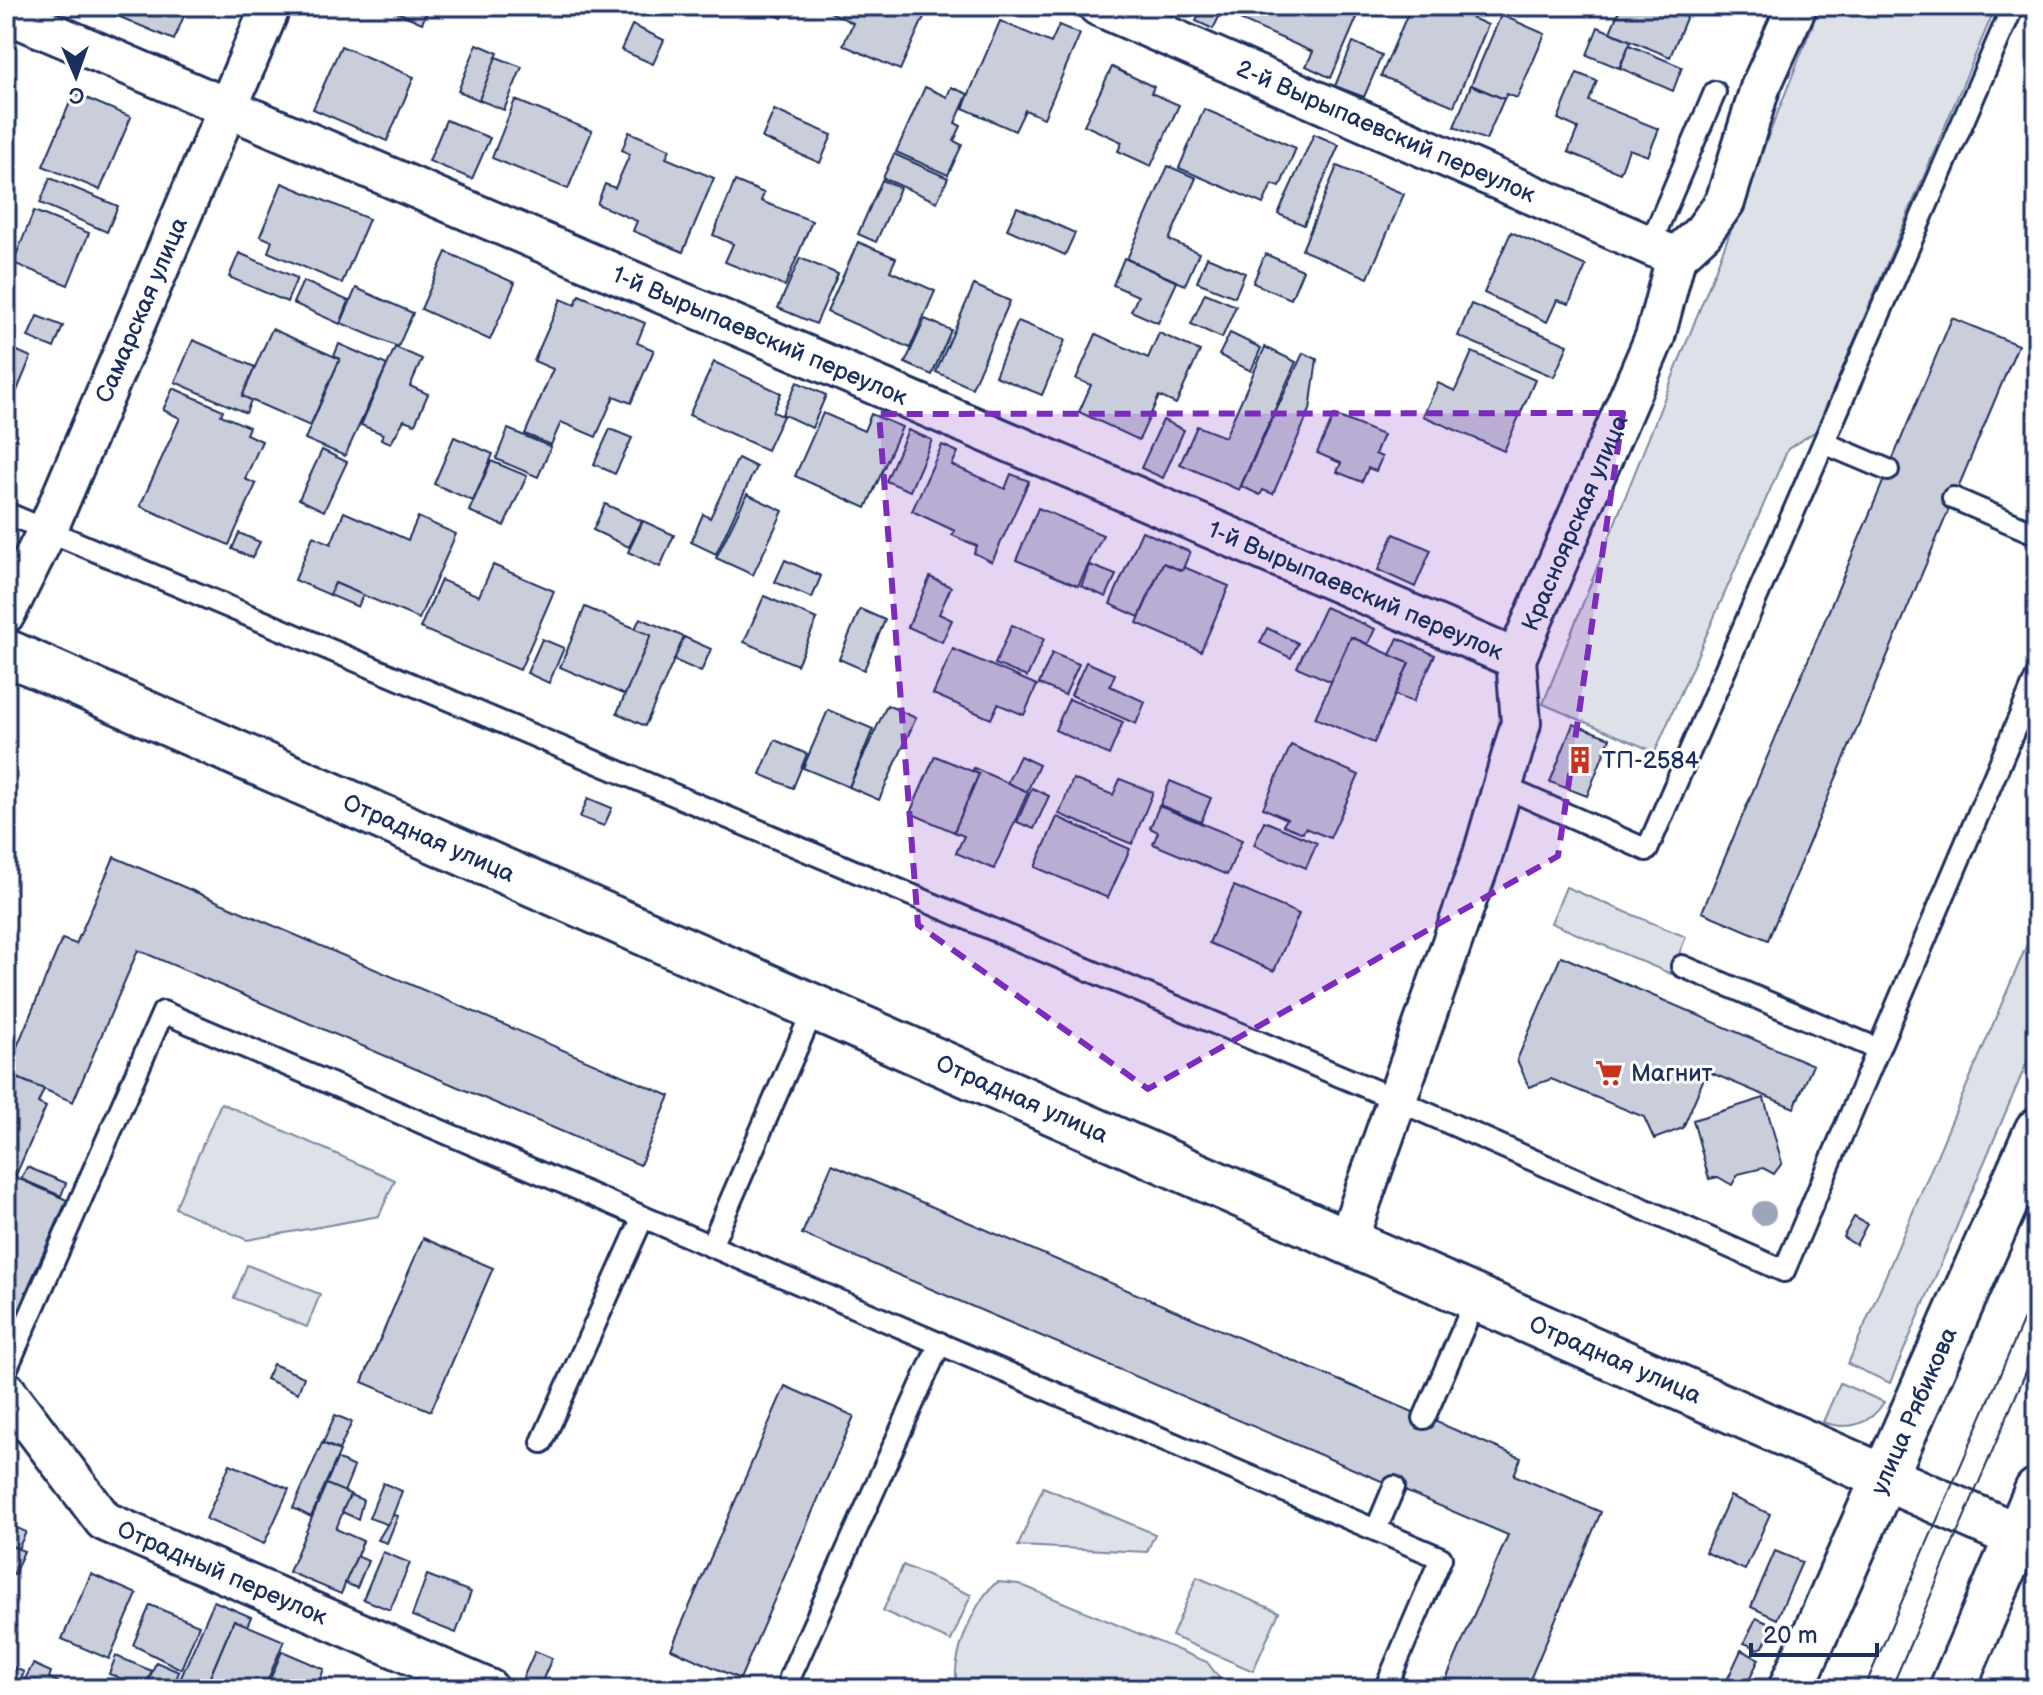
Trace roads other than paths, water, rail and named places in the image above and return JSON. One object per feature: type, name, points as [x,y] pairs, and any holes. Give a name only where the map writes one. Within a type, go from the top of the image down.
[{"type":"street","name":"Самарская улица","points":[[6,613],[47,531],[271,6]]},
{"type":"street","name":"2-й Вырыпаевский переулок","points":[[1098,6],[1663,251]]},
{"type":"street","points":[[1663,251],[1703,232],[1725,202],[1760,88],[1797,6]]},
{"type":"street","name":"1-й Вырыпаевский переулок","points":[[6,13],[1516,659]]},
{"type":"street","name":"Красноярская улица","points":[[1347,1242],[1483,854],[1521,723],[1516,659],[1655,337],[1663,251]]},
{"type":"street","name":"Отрадная улица","points":[[6,652],[2027,1540]]},
{"type":"street","name":"улица Рябикова","points":[[1791,1689],[2037,1131]]},
{"type":"street","name":"Отрадный переулок","points":[[6,1391],[104,1521],[489,1689]]},
{"type":"street","points":[[1952,1689],[2027,1540],[2037,1491]]},
{"type":"lane","points":[[1502,786],[1647,850],[2013,6]]},
{"type":"lane","points":[[1663,251],[1715,92]]},
{"type":"lane","points":[[1824,443],[1888,470]]},
{"type":"lane","points":[[1953,498],[2037,534]]},
{"type":"lane","points":[[6,513],[1397,1100],[1784,1271],[2037,676]]},
{"type":"lane","points":[[1682,966],[1878,1049]]},
{"type":"lane","points":[[711,1246],[814,1008]]},
{"type":"lane","points":[[6,1370],[163,1012],[1441,1558],[1385,1689]]},
{"type":"lane","points":[[542,1442],[643,1217]]},
{"type":"lane","points":[[1424,1418],[1476,1299]]},
{"type":"lane","points":[[790,1677],[940,1343]]},
{"type":"lane","points":[[1376,1530],[1394,1487]]},
{"type":"tram line","points":[[1864,1689],[2037,1289]]},
{"type":"tram line","points":[[1891,1689],[2037,1346]]},
{"type":"place","name":"ТП-2584","points":[[1580,760]]},
{"type":"place","name":"Магнит","points":[[1609,1073]]}]
